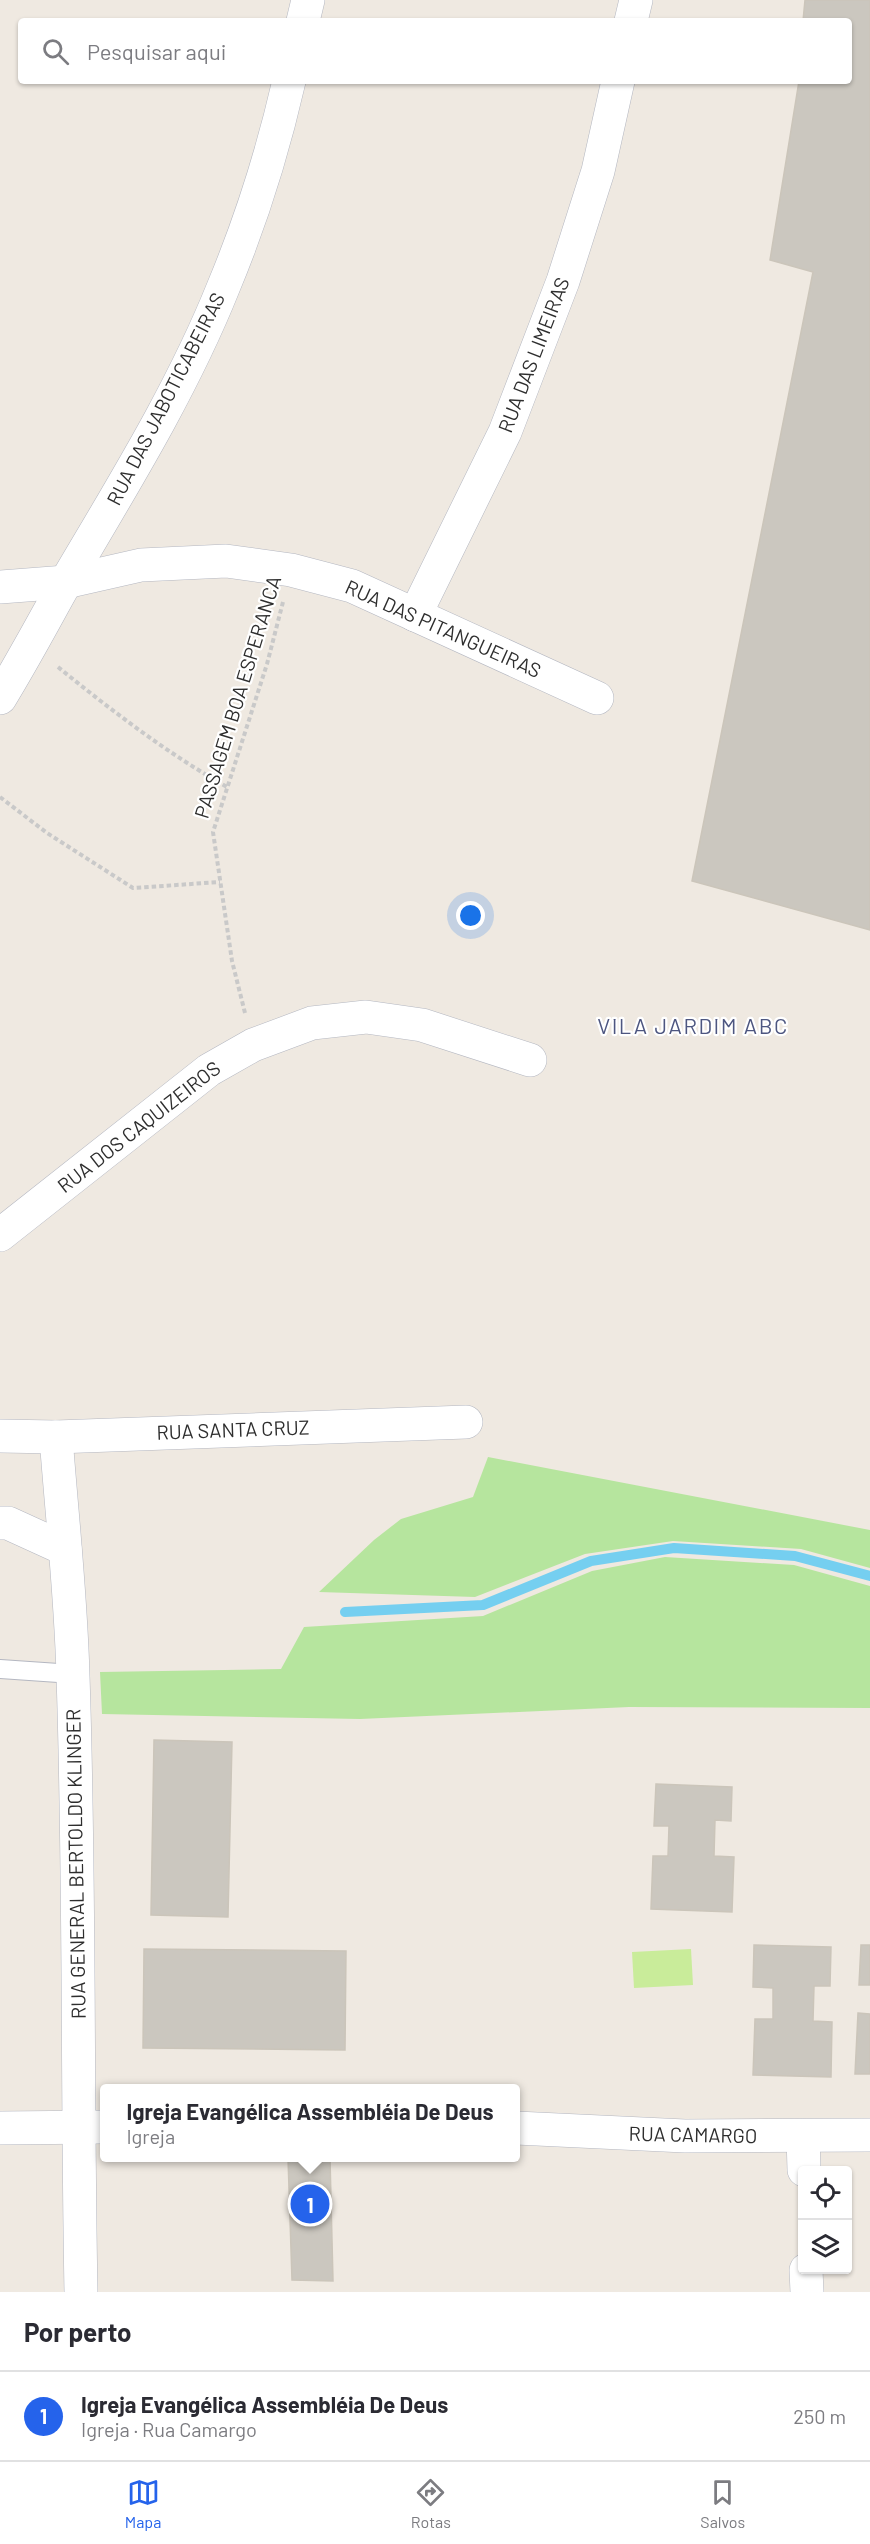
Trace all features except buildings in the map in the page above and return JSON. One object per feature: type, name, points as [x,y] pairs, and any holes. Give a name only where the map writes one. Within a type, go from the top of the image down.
[{"type":"street","points":[[304,18],[308,0]]},
{"type":"street","points":[[632,18],[636,0]]},
{"type":"street","name":"RUA DAS JABOTICABEIRAS","points":[[0,698],[125,481],[188,364],[223,289],[249,219],[279,124],[288,84]]},
{"type":"street","name":"RUA DAS LIMEIRAS","points":[[415,615],[505,432],[559,292],[598,171],[617,84]]},
{"type":"street","name":"RUA DAS PITANGUEIRAS","points":[[0,587],[66,582],[152,564],[226,561],[291,570],[352,586],[597,698]]},
{"type":"street","name":"RUA DOS CAQUIZEIROS","points":[[0,1235],[209,1070],[254,1045],[312,1023],[366,1017],[422,1025],[530,1060]]},
{"type":"street","name":"RUA SANTA CRUZ","points":[[0,1436],[56,1437],[466,1422]]},
{"type":"street","name":"RUA GENERAL BERTOLDO KLINGER","points":[[56,1437],[73,1674],[79,1933],[91,2127],[81,2292]]},
{"type":"street","points":[[0,1523],[8,1524],[65,1549]]},
{"type":"street","points":[[0,2128],[91,2127]]},
{"type":"street","name":"RUA CAMARGO","points":[[520,2128],[685,2136],[870,2135]]},
{"type":"street","points":[[803,2136],[804,2166]]},
{"type":"street","points":[[806,2274],[807,2292]]},
{"type":"lane","points":[[0,1669],[73,1674]]},
{"type":"path","name":"PASSAGEM BOA ESPERANCA","points":[[254,1045],[232,961],[213,831],[267,664],[291,570]]},
{"type":"path","points":[[32,645],[101,703],[189,766],[227,787]]},
{"type":"path","points":[[0,797],[47,832],[133,888],[220,882]]},
{"type":"green space","points":[[488,1457],[870,1530],[870,1568],[801,1549],[673,1541],[585,1554],[475,1597],[319,1592],[374,1540],[401,1519],[473,1497]]},
{"type":"green space","points":[[665,1557],[794,1565],[870,1586],[870,1708],[629,1707],[360,1719],[102,1714],[100,1672],[281,1669],[304,1627],[483,1616],[592,1571]]},
{"type":"green space","points":[[691,1949],[693,1985],[634,1988],[632,1952]]},
{"type":"waterway","points":[[345,1612],[483,1605],[591,1561],[674,1548],[795,1556],[870,1576]]},
{"type":"place","name":"Igreja Evangélica Assembléia De Deus","points":[[310,2204]]},
{"type":"district","name":"VILA JARDIM ABC","points":[[693,1026]]}]
